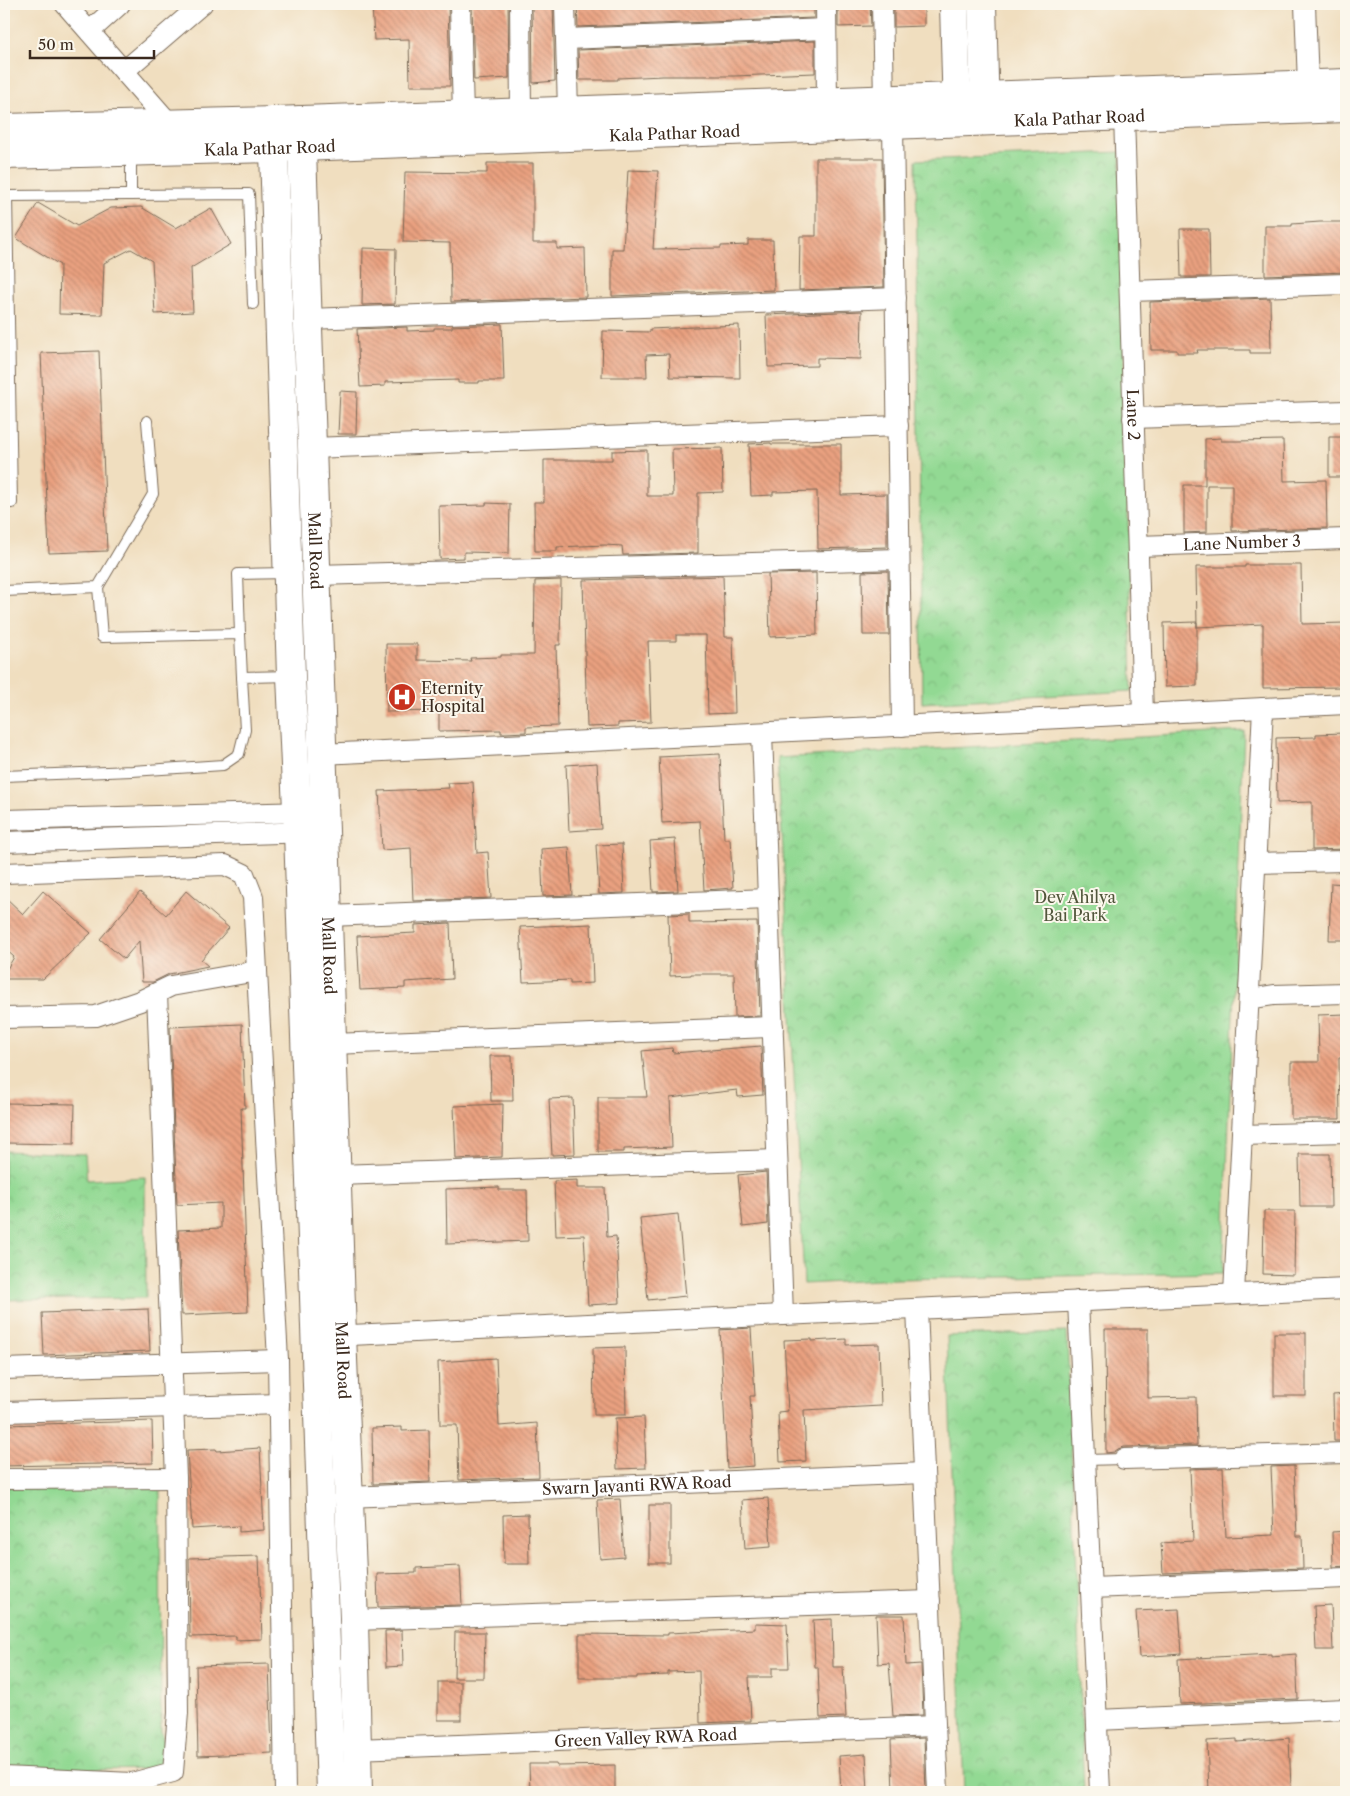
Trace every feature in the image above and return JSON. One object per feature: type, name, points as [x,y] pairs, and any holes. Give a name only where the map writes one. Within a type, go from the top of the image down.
[{"type":"street","points":[[65,4],[170,124]]},
{"type":"street","points":[[90,31],[120,4]]},
{"type":"street","points":[[124,71],[202,4]]},
{"type":"street","points":[[460,4],[462,114]]},
{"type":"street","points":[[520,4],[521,112]]},
{"type":"street","points":[[565,4],[568,111]]},
{"type":"street","points":[[826,4],[827,102]]},
{"type":"street","points":[[882,4],[884,100]]},
{"type":"street","points":[[954,4],[957,110]]},
{"type":"street","points":[[982,4],[985,109]]},
{"type":"street","points":[[1305,4],[1308,84]]},
{"type":"street","points":[[566,39],[826,29]]},
{"type":"street","name":"Kala Pathar Road","points":[[4,128],[273,121],[884,100],[957,110],[1308,84],[1346,83]]},
{"type":"street","name":"Kala Pathar Road","points":[[985,109],[1124,116],[1346,108]]},
{"type":"street","name":"Kala Pathar Road","points":[[4,155],[274,148],[893,125],[957,110]]},
{"type":"street","name":"Lane 2","points":[[1124,116],[1143,714]]},
{"type":"street","name":"Mall Road","points":[[301,120],[342,1335],[354,1620],[358,1792]]},
{"type":"street","name":"Mall Road","points":[[273,121],[331,1792]]},
{"type":"street","points":[[893,125],[902,726]]},
{"type":"street","points":[[1130,290],[1346,284]]},
{"type":"street","points":[[308,318],[896,298]]},
{"type":"street","points":[[1134,418],[1346,411]]},
{"type":"street","points":[[312,448],[898,426]]},
{"type":"street","name":"Lane Number 3","points":[[1138,546],[1346,539]]},
{"type":"street","points":[[316,575],[899,559]]},
{"type":"street","points":[[322,754],[1346,704]]},
{"type":"street","points":[[1234,1294],[1263,708]]},
{"type":"street","points":[[762,733],[783,1315]]},
{"type":"street","points":[[4,820],[325,822]]},
{"type":"street","points":[[4,842],[109,838],[298,822]]},
{"type":"street","points":[[109,838],[110,869]]},
{"type":"street","points":[[1255,863],[1346,861]]},
{"type":"street","points":[[4,874],[225,865],[244,874],[253,897],[278,1360],[285,1792]]},
{"type":"street","points":[[328,916],[768,899]]},
{"type":"street","points":[[4,1018],[96,1016],[140,1001],[171,986],[257,971]]},
{"type":"street","points":[[4,1777],[132,1783],[173,1772],[178,1713],[176,1478],[157,992]]},
{"type":"street","points":[[1249,999],[1274,995],[1346,994]]},
{"type":"street","points":[[332,1044],[773,1027]]},
{"type":"street","points":[[1242,1135],[1346,1132]]},
{"type":"street","points":[[337,1175],[777,1160]]},
{"type":"street","points":[[315,1336],[1346,1289]]},
{"type":"street","points":[[1078,1301],[1100,1792]]},
{"type":"street","points":[[917,1309],[938,1792]]},
{"type":"street","points":[[4,1369],[278,1360]]},
{"type":"street","points":[[4,1412],[279,1404]]},
{"type":"street","points":[[1124,1459],[1346,1453]]},
{"type":"street","name":"Swarn Jayanti RWA Road","points":[[348,1497],[924,1473]]},
{"type":"street","points":[[4,1479],[176,1478]]},
{"type":"street","points":[[1091,1588],[1346,1578]]},
{"type":"street","points":[[354,1620],[930,1601]]},
{"type":"street","points":[[1097,1720],[1346,1709]]},
{"type":"street","name":"Green Valley RWA Road","points":[[356,1749],[935,1726]]},
{"type":"lane","points":[[131,152],[131,195]]},
{"type":"lane","points":[[4,503],[12,502],[7,196],[249,194],[253,304]]},
{"type":"lane","points":[[147,421],[153,494],[98,587],[102,637],[240,634]]},
{"type":"lane","points":[[4,776],[223,765],[240,754],[245,730],[238,574],[288,573]]},
{"type":"lane","points":[[4,591],[98,587]]},
{"type":"lane","points":[[242,677],[291,676]]},
{"type":"lane","points":[[1085,1460],[1124,1459]]},
{"type":"green space","points":[[1120,152],[1132,691],[922,703],[916,160]]},
{"type":"green space","name":"Dev Ahilya Bai Park","points":[[1244,731],[1223,1273],[898,1279],[804,1284],[777,758]]},
{"type":"green space","points":[[4,1151],[85,1154],[87,1180],[145,1177],[146,1298],[4,1300]]},
{"type":"green space","points":[[1067,1332],[1084,1792],[964,1792],[947,1336]]},
{"type":"green space","points":[[160,1485],[161,1732],[173,1772],[162,1769],[4,1771],[4,1487]]},
{"type":"building","points":[[372,4],[448,4],[450,86],[410,86],[409,39],[374,40]]},
{"type":"building","points":[[472,4],[508,4],[509,78],[474,80]]},
{"type":"building","points":[[532,4],[553,4],[555,81],[533,83]]},
{"type":"building","points":[[577,4],[814,4],[814,18],[578,27]]},
{"type":"building","points":[[838,4],[850,4],[850,6],[870,5],[871,26],[838,27]]},
{"type":"building","points":[[894,4],[924,4],[924,26],[894,27]]},
{"type":"building","points":[[815,41],[815,73],[663,76],[618,78],[618,80],[579,80],[578,50]]},
{"type":"building","points":[[816,158],[882,158],[884,287],[799,290],[800,236],[816,236]]},
{"type":"building","points":[[487,163],[533,163],[533,243],[557,243],[557,249],[585,248],[586,297],[451,302],[450,243],[403,242],[405,172],[487,173]]},
{"type":"building","points":[[628,170],[658,171],[653,249],[721,248],[721,246],[748,245],[748,240],[773,240],[774,290],[612,296],[612,249],[623,249]]},
{"type":"building","points":[[38,203],[77,226],[111,208],[141,207],[176,228],[211,208],[231,244],[191,268],[193,312],[155,314],[152,261],[131,249],[104,263],[102,315],[59,314],[60,265],[16,238]]},
{"type":"building","points":[[1346,222],[1346,272],[1265,275],[1265,226],[1292,226],[1292,224]]},
{"type":"building","points":[[1180,229],[1209,229],[1210,277],[1181,277]]},
{"type":"building","points":[[363,248],[396,249],[395,304],[362,305]]},
{"type":"building","points":[[1270,298],[1271,353],[1250,353],[1250,350],[1197,350],[1198,353],[1177,353],[1177,350],[1151,350],[1150,302]]},
{"type":"building","points":[[862,311],[861,359],[817,358],[817,366],[768,367],[766,315]]},
{"type":"building","points":[[502,324],[504,381],[479,381],[479,383],[458,383],[458,380],[385,382],[385,386],[360,387],[357,329],[407,327],[407,331],[452,328],[452,326]]},
{"type":"building","points":[[739,325],[740,378],[670,377],[669,354],[646,355],[647,377],[602,377],[603,331],[650,332],[650,329]]},
{"type":"building","points":[[99,351],[107,551],[49,553],[41,353]]},
{"type":"building","points":[[340,391],[357,392],[356,434],[338,434]]},
{"type":"building","points":[[1329,437],[1346,437],[1346,477],[1329,477]]},
{"type":"building","points":[[1221,438],[1221,441],[1283,440],[1284,481],[1326,480],[1327,528],[1232,531],[1232,485],[1207,485],[1207,532],[1184,533],[1184,485],[1205,485],[1205,439]]},
{"type":"building","points":[[749,444],[841,444],[841,495],[887,494],[887,547],[818,549],[817,491],[773,492],[773,495],[751,496]]},
{"type":"building","points":[[722,448],[723,492],[698,493],[698,553],[623,555],[622,546],[605,545],[557,547],[557,551],[535,551],[534,502],[544,502],[544,460],[612,460],[612,451],[647,450],[647,496],[673,496],[672,449]]},
{"type":"building","points":[[486,503],[510,504],[509,553],[464,552],[464,558],[440,559],[439,506],[486,505]]},
{"type":"building","points":[[1245,565],[1301,565],[1302,624],[1346,623],[1346,687],[1263,688],[1263,624],[1197,627],[1196,567],[1245,567]]},
{"type":"building","points":[[888,571],[889,635],[863,635],[862,572]]},
{"type":"building","points":[[816,573],[817,635],[770,637],[768,574]]},
{"type":"building","points":[[723,576],[725,637],[733,637],[735,713],[708,714],[706,635],[676,635],[676,641],[648,641],[651,722],[618,723],[618,726],[587,727],[583,580]]},
{"type":"building","points":[[561,580],[560,645],[556,645],[558,726],[526,727],[526,732],[505,733],[501,733],[501,730],[439,731],[439,711],[387,712],[386,644],[417,644],[417,660],[471,661],[470,658],[501,657],[501,655],[534,655],[535,581]]},
{"type":"building","points":[[1197,622],[1197,686],[1165,687],[1164,623]]},
{"type":"building","points":[[1344,733],[1346,849],[1312,850],[1312,802],[1277,803],[1276,738],[1316,737],[1316,734]]},
{"type":"building","points":[[720,754],[724,839],[730,839],[733,888],[704,890],[700,821],[662,823],[659,757]]},
{"type":"building","points":[[597,763],[601,829],[569,831],[566,765]]},
{"type":"building","points":[[473,782],[477,853],[488,852],[491,898],[413,901],[411,848],[382,850],[379,791],[449,788],[448,783]]},
{"type":"building","points":[[675,839],[678,891],[653,892],[650,841]]},
{"type":"building","points":[[622,844],[624,893],[599,894],[596,845]]},
{"type":"building","points":[[569,847],[572,895],[543,896],[541,849]]},
{"type":"building","points":[[1331,883],[1346,884],[1346,940],[1329,940]]},
{"type":"building","points":[[43,891],[91,933],[43,979],[4,979],[4,974],[14,957],[4,948],[4,896],[23,914]]},
{"type":"building","points":[[186,891],[229,928],[201,960],[208,966],[169,974],[153,982],[142,982],[139,941],[124,959],[100,939],[140,892],[166,915]]},
{"type":"building","points":[[689,914],[689,923],[757,922],[760,1016],[735,1017],[734,974],[670,976],[668,915]]},
{"type":"building","points":[[450,923],[452,979],[405,982],[405,988],[360,990],[357,936],[415,933],[415,925]]},
{"type":"building","points":[[591,924],[593,983],[570,984],[570,980],[523,982],[520,927]]},
{"type":"building","points":[[1346,1014],[1346,1058],[1339,1058],[1340,1119],[1291,1119],[1291,1062],[1319,1062],[1318,1015]]},
{"type":"building","points":[[242,1024],[245,1108],[241,1108],[248,1312],[182,1315],[178,1230],[221,1228],[221,1203],[177,1205],[170,1027]]},
{"type":"building","points":[[761,1046],[763,1095],[738,1097],[737,1090],[670,1098],[672,1147],[624,1149],[624,1152],[598,1152],[598,1097],[647,1097],[642,1051],[672,1048],[673,1053]]},
{"type":"building","points":[[490,1056],[512,1056],[513,1101],[491,1101]]},
{"type":"building","points":[[573,1098],[575,1154],[552,1155],[549,1099]]},
{"type":"building","points":[[4,1103],[75,1104],[74,1144],[4,1143]]},
{"type":"building","points":[[503,1104],[502,1157],[456,1159],[454,1106]]},
{"type":"building","points":[[1299,1154],[1330,1154],[1331,1207],[1300,1207]]},
{"type":"building","points":[[766,1172],[768,1224],[743,1227],[738,1175]]},
{"type":"building","points":[[577,1180],[577,1188],[605,1188],[607,1237],[616,1236],[620,1303],[588,1305],[584,1235],[556,1236],[554,1181]]},
{"type":"building","points":[[499,1187],[499,1190],[527,1190],[528,1241],[447,1244],[446,1189]]},
{"type":"building","points":[[1264,1211],[1295,1211],[1294,1275],[1263,1274]]},
{"type":"building","points":[[678,1214],[686,1296],[648,1300],[640,1218]]},
{"type":"building","points":[[148,1309],[150,1351],[44,1355],[42,1313]]},
{"type":"building","points":[[751,1328],[755,1396],[750,1396],[754,1466],[727,1468],[720,1330]]},
{"type":"building","points":[[1105,1329],[1148,1329],[1148,1398],[1196,1397],[1197,1445],[1124,1447],[1114,1452],[1106,1453]]},
{"type":"building","points":[[1274,1333],[1306,1333],[1306,1396],[1274,1396]]},
{"type":"building","points":[[812,1339],[812,1341],[846,1339],[846,1345],[879,1344],[881,1406],[804,1410],[806,1461],[780,1462],[778,1412],[788,1411],[784,1340]]},
{"type":"building","points":[[625,1347],[626,1415],[594,1415],[593,1348]]},
{"type":"building","points":[[496,1358],[499,1426],[537,1423],[539,1477],[459,1480],[457,1425],[440,1425],[438,1362]]},
{"type":"building","points":[[1346,1394],[1346,1441],[1334,1441],[1333,1395]]},
{"type":"building","points":[[644,1417],[646,1468],[617,1469],[615,1418]]},
{"type":"building","points":[[152,1421],[153,1463],[4,1466],[4,1425]]},
{"type":"building","points":[[402,1427],[402,1431],[429,1430],[430,1482],[373,1484],[372,1428]]},
{"type":"building","points":[[260,1448],[264,1530],[239,1532],[239,1526],[192,1529],[187,1450],[216,1449],[217,1451]]},
{"type":"building","points":[[1294,1466],[1297,1536],[1302,1536],[1303,1568],[1163,1573],[1161,1543],[1193,1541],[1190,1469],[1223,1468],[1226,1537],[1274,1535],[1271,1467]]},
{"type":"building","points":[[768,1498],[771,1547],[745,1549],[742,1500]]},
{"type":"building","points":[[620,1499],[624,1557],[600,1559],[597,1500]]},
{"type":"building","points":[[649,1505],[670,1505],[670,1563],[649,1563]]},
{"type":"building","points":[[528,1514],[529,1564],[504,1564],[503,1515]]},
{"type":"building","points":[[1346,1531],[1346,1566],[1333,1567],[1332,1532]]},
{"type":"building","points":[[259,1556],[262,1639],[236,1640],[236,1636],[190,1637],[189,1558]]},
{"type":"building","points":[[460,1566],[462,1605],[378,1607],[377,1574],[416,1573],[416,1568]]},
{"type":"building","points":[[1331,1605],[1333,1650],[1316,1650],[1314,1606]]},
{"type":"building","points":[[1179,1609],[1182,1654],[1139,1657],[1136,1611]]},
{"type":"building","points":[[876,1615],[904,1615],[906,1665],[921,1664],[923,1715],[893,1716],[889,1663],[878,1664]]},
{"type":"building","points":[[832,1619],[833,1667],[843,1667],[846,1717],[820,1718],[818,1667],[815,1667],[813,1620]]},
{"type":"building","points":[[755,1623],[787,1624],[789,1668],[772,1668],[772,1677],[749,1677],[751,1721],[700,1723],[699,1671],[668,1672],[668,1675],[637,1676],[637,1678],[579,1678],[579,1634],[668,1635],[668,1633],[755,1629]]},
{"type":"building","points":[[402,1630],[403,1666],[386,1667],[385,1631]]},
{"type":"building","points":[[455,1632],[485,1632],[484,1678],[454,1678]]},
{"type":"building","points":[[1271,1654],[1271,1656],[1296,1654],[1298,1699],[1180,1704],[1178,1659]]},
{"type":"building","points":[[269,1664],[272,1753],[198,1756],[196,1666]]},
{"type":"building","points":[[438,1682],[461,1682],[461,1720],[438,1720]]},
{"type":"building","points":[[924,1738],[926,1792],[893,1792],[891,1740]]},
{"type":"building","points":[[1289,1738],[1291,1788],[1209,1792],[1207,1741],[1237,1739],[1237,1742]]},
{"type":"building","points":[[866,1754],[868,1792],[841,1792],[839,1756]]},
{"type":"building","points":[[529,1764],[556,1764],[557,1766],[615,1765],[615,1792],[530,1792]]},
{"type":"place","name":"Eternity Hospital","points":[[402,697]]}]
